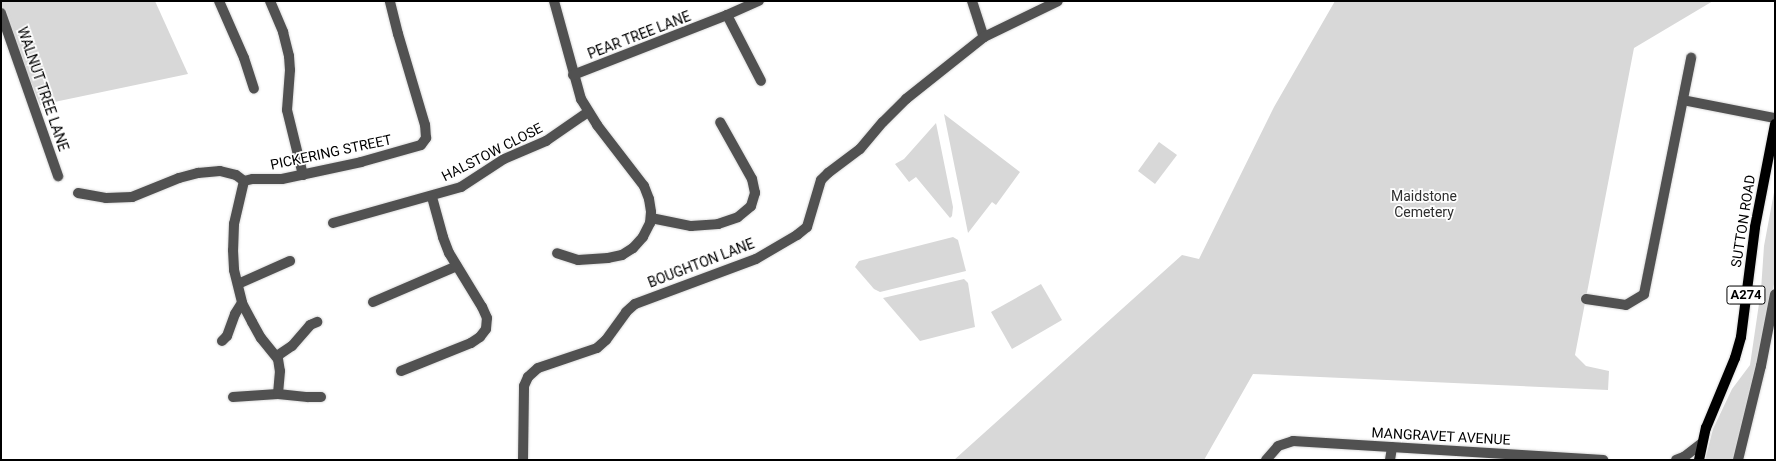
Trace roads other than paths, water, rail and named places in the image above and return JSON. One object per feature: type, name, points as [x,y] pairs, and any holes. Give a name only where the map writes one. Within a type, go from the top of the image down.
[{"type":"main road","name":"SUTTON ROAD","points":[[1699,460],[1706,428],[1735,358],[1740,337],[1755,227],[1775,124]]},
{"type":"street","points":[[219,1],[244,58],[254,88]]},
{"type":"street","points":[[270,1],[283,32],[289,56],[290,70],[287,110],[303,175]]},
{"type":"street","name":"PICKERING STREET","points":[[244,181],[253,179],[282,179],[303,175],[398,153],[418,146],[425,141],[425,125],[398,34],[390,1]]},
{"type":"street","points":[[554,1],[579,95],[588,112],[644,186],[649,199],[651,218],[643,237],[633,248],[622,255],[608,258],[578,260],[557,253]]},
{"type":"street","name":"PEAR TREE LANE","points":[[573,75],[727,16],[759,1]]},
{"type":"street","points":[[972,1],[984,37]]},
{"type":"street","name":"BOUGHTON LANE","points":[[523,460],[524,386],[528,377],[538,368],[597,348],[606,340],[626,312],[635,304],[756,259],[797,235],[807,227],[812,214],[816,192],[822,180],[828,173],[860,149],[883,122],[920,87],[984,37],[1058,1]]},
{"type":"street","name":"WALNUT TREE LANE","points":[[1,12],[58,176]]},
{"type":"street","points":[[727,16],[761,81]]},
{"type":"street","points":[[1586,299],[1626,305],[1644,294],[1691,58]]},
{"type":"street","points":[[1683,100],[1775,118]]},
{"type":"street","name":"HALSTOW CLOSE","points":[[333,223],[432,197],[461,187],[504,159],[546,141],[588,112]]},
{"type":"street","points":[[651,218],[691,226],[718,224],[738,217],[751,206],[755,193],[752,179],[720,122]]},
{"type":"street","points":[[78,193],[106,198],[132,197],[198,172],[228,173],[236,175],[244,181],[233,237],[234,270],[242,303],[261,338],[277,356],[280,372],[278,394]]},
{"type":"street","points":[[401,372],[470,343],[480,337],[486,329],[487,318],[457,266],[443,237],[432,197]]},
{"type":"street","points":[[238,284],[290,261]]},
{"type":"street","points":[[372,302],[457,266]]},
{"type":"street","points":[[1738,460],[1761,366],[1775,294]]},
{"type":"street","points":[[222,341],[227,336],[235,314],[242,303]]},
{"type":"street","points":[[277,356],[292,346],[310,325],[317,322]]},
{"type":"street","points":[[233,398],[278,394],[308,397],[321,396]]},
{"type":"street","name":"MANGRAVET AVENUE","points":[[1266,460],[1278,446],[1293,441],[1603,460]]},
{"type":"street","points":[[1676,460],[1684,457],[1702,443]]},
{"type":"street","points":[[1390,460],[1392,447]]},
{"type":"park label","name":"Maidstone Cemetery","points":[[1424,204]]}]
